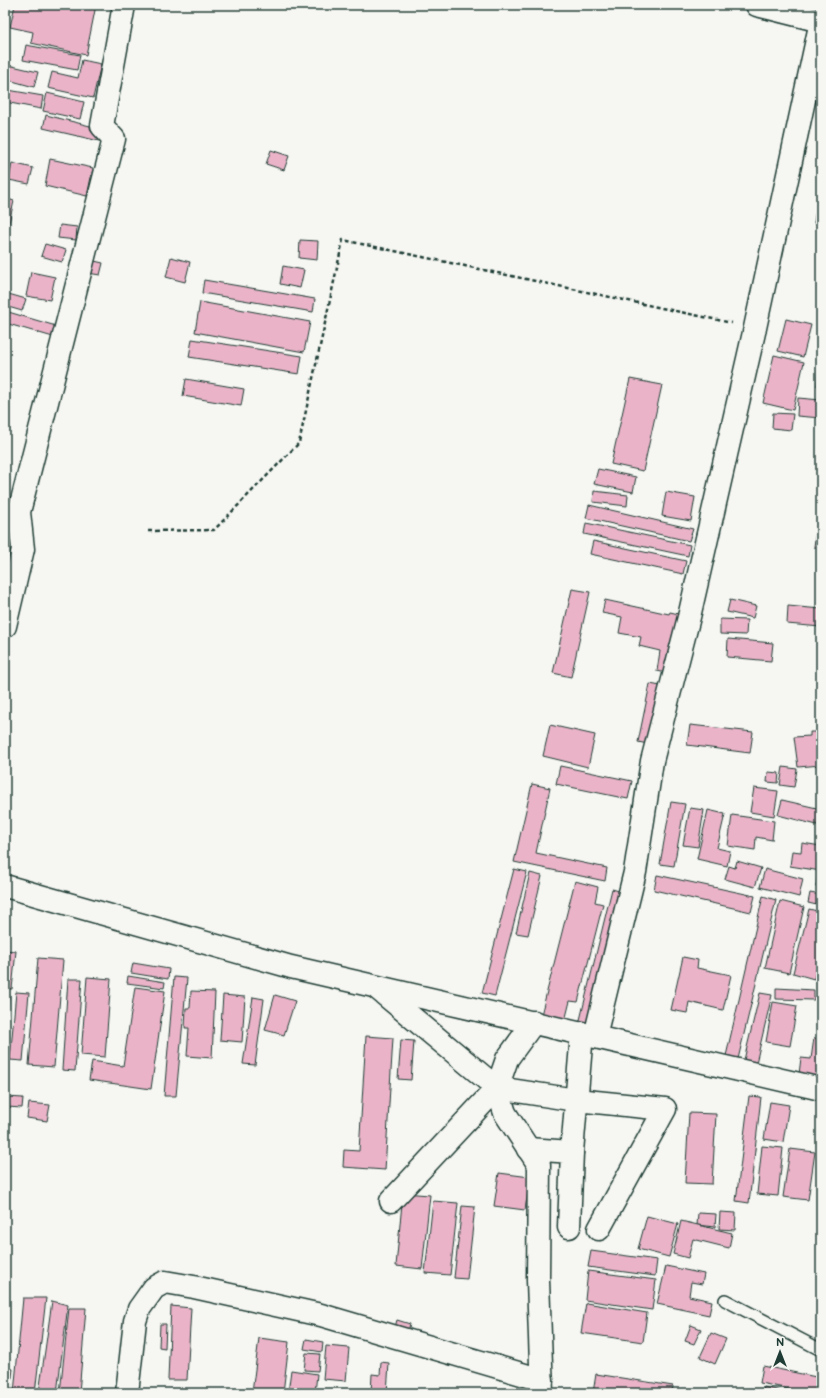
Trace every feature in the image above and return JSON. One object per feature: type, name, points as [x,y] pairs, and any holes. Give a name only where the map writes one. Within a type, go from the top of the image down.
[{"type":"street","points":[[5,626],[23,548],[19,512],[114,139],[102,126],[124,5]]},
{"type":"street","points":[[570,1226],[572,1152],[576,1100],[588,1035],[635,872],[652,761],[689,616],[755,328],[821,21],[757,5]]},
{"type":"street","points":[[5,886],[291,967],[821,1089]]},
{"type":"street","points":[[374,986],[497,1088],[576,1100],[665,1109],[599,1229]]},
{"type":"street","points":[[392,1201],[497,1088],[507,1059],[534,1022]]},
{"type":"street","points":[[127,1393],[135,1321],[139,1309],[154,1288],[165,1282],[321,1315],[542,1386],[538,1280],[540,1171],[537,1160],[528,1149],[505,1113],[497,1088]]},
{"type":"street","points":[[528,1149],[572,1152]]},
{"type":"lane","points":[[725,1300],[821,1350]]},
{"type":"path","points":[[148,531],[214,530],[299,443],[343,240],[755,328]]},
{"type":"building","points":[[5,5],[10,5],[5,29]]},
{"type":"building","points":[[15,5],[96,5],[86,55],[31,43],[33,32],[10,27]]},
{"type":"building","points":[[26,45],[80,55],[77,70],[23,60]]},
{"type":"building","points":[[82,60],[101,64],[93,98],[48,88],[52,72],[78,78]]},
{"type":"building","points":[[8,65],[38,72],[34,87],[5,79]]},
{"type":"building","points":[[5,81],[9,82],[8,90],[43,96],[41,109],[5,102]]},
{"type":"building","points":[[47,93],[84,102],[80,119],[43,111]]},
{"type":"building","points":[[46,115],[102,129],[99,141],[43,128]]},
{"type":"building","points":[[271,150],[289,156],[284,170],[266,164]]},
{"type":"building","points":[[50,159],[93,168],[87,196],[45,186]]},
{"type":"building","points":[[12,163],[33,168],[29,184],[9,180]]},
{"type":"building","points":[[818,196],[821,196],[821,224],[814,223]]},
{"type":"building","points":[[5,198],[14,201],[7,232],[5,232]]},
{"type":"building","points":[[60,225],[77,227],[76,240],[58,238]]},
{"type":"building","points":[[300,240],[318,241],[317,260],[299,258]]},
{"type":"building","points":[[45,244],[66,250],[62,262],[41,256]]},
{"type":"building","points":[[171,257],[190,262],[185,282],[166,277]]},
{"type":"building","points":[[90,260],[103,263],[100,275],[88,273]]},
{"type":"building","points":[[283,266],[304,270],[300,288],[280,284]]},
{"type":"building","points":[[31,272],[55,277],[50,300],[26,296]]},
{"type":"building","points":[[204,280],[315,299],[313,312],[202,293]]},
{"type":"building","points":[[5,293],[26,299],[22,311],[5,306]]},
{"type":"building","points":[[200,302],[310,322],[304,352],[195,332]]},
{"type":"building","points":[[5,311],[56,326],[53,337],[5,323]]},
{"type":"building","points":[[786,319],[811,325],[803,357],[778,351]]},
{"type":"building","points":[[192,339],[302,356],[299,374],[189,357]]},
{"type":"building","points":[[774,355],[804,362],[793,410],[763,403]]},
{"type":"building","points":[[819,361],[821,362],[821,386],[817,386]]},
{"type":"building","points":[[186,379],[244,389],[241,406],[183,396]]},
{"type":"building","points":[[630,379],[662,385],[643,471],[611,464]]},
{"type":"building","points":[[798,398],[821,400],[821,418],[797,416]]},
{"type":"building","points":[[773,413],[793,414],[791,430],[772,428]]},
{"type":"building","points":[[598,469],[636,477],[633,492],[594,484]]},
{"type":"building","points":[[594,491],[628,495],[627,506],[593,502]]},
{"type":"building","points":[[666,492],[695,497],[691,521],[662,516]]},
{"type":"building","points":[[589,505],[693,529],[689,541],[586,518]]},
{"type":"building","points":[[818,514],[821,514],[821,548],[814,547]]},
{"type":"building","points":[[586,523],[690,545],[688,556],[584,534]]},
{"type":"building","points":[[593,541],[686,561],[683,574],[590,554]]},
{"type":"building","points":[[572,589],[590,592],[571,677],[553,673]]},
{"type":"building","points":[[605,600],[669,614],[670,612],[683,615],[671,674],[657,671],[660,651],[639,646],[641,637],[619,633],[622,617],[602,613]]},
{"type":"building","points":[[730,600],[756,606],[753,618],[727,612]]},
{"type":"building","points":[[788,606],[821,609],[821,627],[787,624]]},
{"type":"building","points":[[720,619],[747,620],[746,635],[720,634]]},
{"type":"building","points":[[728,639],[773,643],[771,661],[727,657]]},
{"type":"building","points":[[650,684],[666,687],[653,745],[638,742]]},
{"type":"building","points":[[550,725],[595,735],[588,767],[543,756]]},
{"type":"building","points":[[690,725],[753,732],[750,753],[687,745]]},
{"type":"building","points":[[810,732],[821,732],[821,765],[798,767],[794,737],[810,736]]},
{"type":"building","points":[[5,738],[8,738],[6,750],[5,750]]},
{"type":"building","points":[[560,766],[632,781],[628,799],[556,784]]},
{"type":"building","points":[[783,767],[797,769],[794,787],[780,785]]},
{"type":"building","points":[[768,772],[779,773],[778,783],[767,782]]},
{"type":"building","points":[[532,784],[550,788],[536,853],[607,868],[605,881],[514,862]]},
{"type":"building","points":[[754,788],[778,791],[774,816],[750,812]]},
{"type":"building","points":[[782,800],[821,809],[821,826],[778,815]]},
{"type":"building","points":[[671,802],[685,804],[674,866],[660,864]]},
{"type":"building","points":[[690,808],[704,810],[698,847],[683,845]]},
{"type":"building","points":[[708,810],[725,814],[717,848],[730,851],[727,866],[697,859]]},
{"type":"building","points":[[732,815],[774,821],[772,840],[756,837],[755,850],[728,846]]},
{"type":"building","points":[[802,843],[821,846],[821,871],[790,866],[792,851],[801,852]]},
{"type":"building","points":[[737,861],[761,868],[755,887],[725,879],[729,866],[735,868]]},
{"type":"building","points":[[514,869],[527,872],[495,996],[482,993]]},
{"type":"building","points":[[765,869],[803,879],[799,897],[760,887]]},
{"type":"building","points":[[530,873],[542,876],[528,935],[516,933]]},
{"type":"building","points":[[818,874],[821,874],[821,888],[816,887]]},
{"type":"building","points":[[657,875],[755,896],[751,912],[654,890]]},
{"type":"building","points":[[575,881],[598,887],[595,902],[603,904],[578,1002],[570,1001],[565,1021],[541,1015]]},
{"type":"building","points":[[612,889],[626,893],[593,1028],[579,1024]]},
{"type":"building","points":[[810,893],[821,895],[821,906],[808,903]]},
{"type":"building","points":[[763,896],[776,900],[738,1059],[726,1056]]},
{"type":"building","points":[[780,901],[804,907],[789,973],[765,968]]},
{"type":"building","points":[[809,909],[821,912],[821,951],[814,979],[793,973]]},
{"type":"building","points":[[5,950],[16,951],[12,989],[5,989]]},
{"type":"building","points":[[683,957],[698,960],[697,968],[731,975],[723,1010],[689,1002],[687,1013],[671,1010]]},
{"type":"building","points":[[38,958],[63,960],[54,1067],[29,1065]]},
{"type":"building","points":[[133,963],[169,969],[168,979],[131,973]]},
{"type":"building","points":[[128,976],[165,982],[164,988],[127,983]]},
{"type":"building","points":[[87,977],[111,979],[105,1057],[81,1055]]},
{"type":"building","points":[[174,977],[187,978],[176,1096],[164,1096]]},
{"type":"building","points":[[68,979],[82,979],[75,1071],[62,1070]]},
{"type":"building","points":[[135,987],[165,991],[151,1089],[89,1080],[92,1061],[123,1066]]},
{"type":"building","points":[[776,988],[814,990],[814,1000],[776,999]]},
{"type":"building","points":[[191,991],[215,992],[212,1058],[187,1056],[189,1028],[185,1028],[186,1008],[190,1008]]},
{"type":"building","points":[[16,992],[29,993],[23,1061],[10,1060]]},
{"type":"building","points":[[760,993],[772,995],[756,1063],[744,1060]]},
{"type":"building","points":[[5,995],[9,995],[5,1034]]},
{"type":"building","points":[[223,995],[245,997],[242,1042],[220,1040]]},
{"type":"building","points":[[275,995],[295,1001],[284,1035],[265,1030]]},
{"type":"building","points":[[253,997],[264,999],[255,1065],[243,1064]]},
{"type":"building","points":[[773,1002],[797,1006],[790,1046],[766,1042]]},
{"type":"building","points":[[366,1036],[393,1038],[385,1170],[343,1167],[344,1150],[359,1151]]},
{"type":"building","points":[[814,1038],[821,1039],[821,1078],[799,1074],[801,1058],[811,1059]]},
{"type":"building","points":[[401,1040],[414,1041],[411,1080],[398,1079]]},
{"type":"building","points":[[749,1096],[761,1097],[749,1203],[736,1201]]},
{"type":"building","points":[[7,1097],[23,1098],[22,1108],[7,1107]]},
{"type":"building","points":[[770,1102],[789,1105],[783,1142],[764,1139]]},
{"type":"building","points":[[29,1103],[50,1105],[47,1121],[27,1118]]},
{"type":"building","points":[[689,1113],[716,1114],[712,1184],[685,1183]]},
{"type":"building","points":[[762,1146],[783,1148],[778,1196],[757,1194]]},
{"type":"building","points":[[790,1149],[815,1152],[808,1200],[783,1197]]},
{"type":"building","points":[[499,1173],[530,1177],[525,1210],[494,1206]]},
{"type":"building","points":[[403,1193],[430,1195],[422,1269],[396,1266]]},
{"type":"building","points":[[433,1201],[458,1203],[450,1275],[425,1273]]},
{"type":"building","points":[[462,1206],[475,1207],[467,1279],[454,1278]]},
{"type":"building","points":[[720,1212],[736,1213],[735,1230],[719,1229]]},
{"type":"building","points":[[698,1213],[716,1214],[715,1227],[697,1225]]},
{"type":"building","points":[[647,1216],[678,1224],[669,1257],[638,1249]]},
{"type":"building","points":[[681,1221],[732,1233],[729,1248],[693,1239],[688,1258],[673,1254]]},
{"type":"building","points":[[591,1251],[657,1260],[655,1276],[588,1267]]},
{"type":"building","points":[[666,1266],[704,1274],[702,1284],[691,1282],[689,1296],[712,1301],[709,1315],[657,1304]]},
{"type":"building","points":[[588,1271],[656,1280],[652,1310],[585,1300]]},
{"type":"building","points":[[23,1298],[46,1298],[35,1393],[14,1393]]},
{"type":"building","points":[[52,1301],[68,1305],[57,1393],[39,1393]]},
{"type":"building","points":[[586,1303],[647,1313],[643,1342],[581,1333]]},
{"type":"building","points":[[171,1306],[191,1308],[187,1380],[168,1380]]},
{"type":"building","points":[[69,1308],[86,1308],[79,1393],[60,1393]]},
{"type":"building","points":[[397,1320],[410,1324],[406,1338],[393,1334]]},
{"type":"building","points":[[160,1324],[166,1324],[165,1348],[159,1347]]},
{"type":"building","points":[[691,1325],[701,1329],[694,1344],[685,1341]]},
{"type":"building","points":[[711,1333],[726,1339],[715,1364],[700,1357]]},
{"type":"building","points":[[259,1338],[289,1342],[283,1393],[252,1393]]},
{"type":"building","points":[[306,1339],[323,1342],[322,1352],[304,1349]]},
{"type":"building","points":[[326,1346],[349,1348],[346,1381],[323,1379]]},
{"type":"building","points":[[306,1353],[320,1354],[318,1371],[304,1370]]},
{"type":"building","points":[[381,1362],[389,1363],[387,1393],[371,1393],[372,1374],[380,1375]]},
{"type":"building","points":[[763,1366],[821,1378],[821,1393],[808,1393],[760,1383]]},
{"type":"building","points":[[5,1368],[13,1369],[10,1393],[5,1393]]},
{"type":"building","points":[[291,1370],[317,1374],[315,1393],[288,1393]]},
{"type":"building","points":[[596,1374],[673,1386],[672,1393],[593,1393]]},
{"type":"building","points":[[764,1387],[788,1393],[762,1393]]}]
